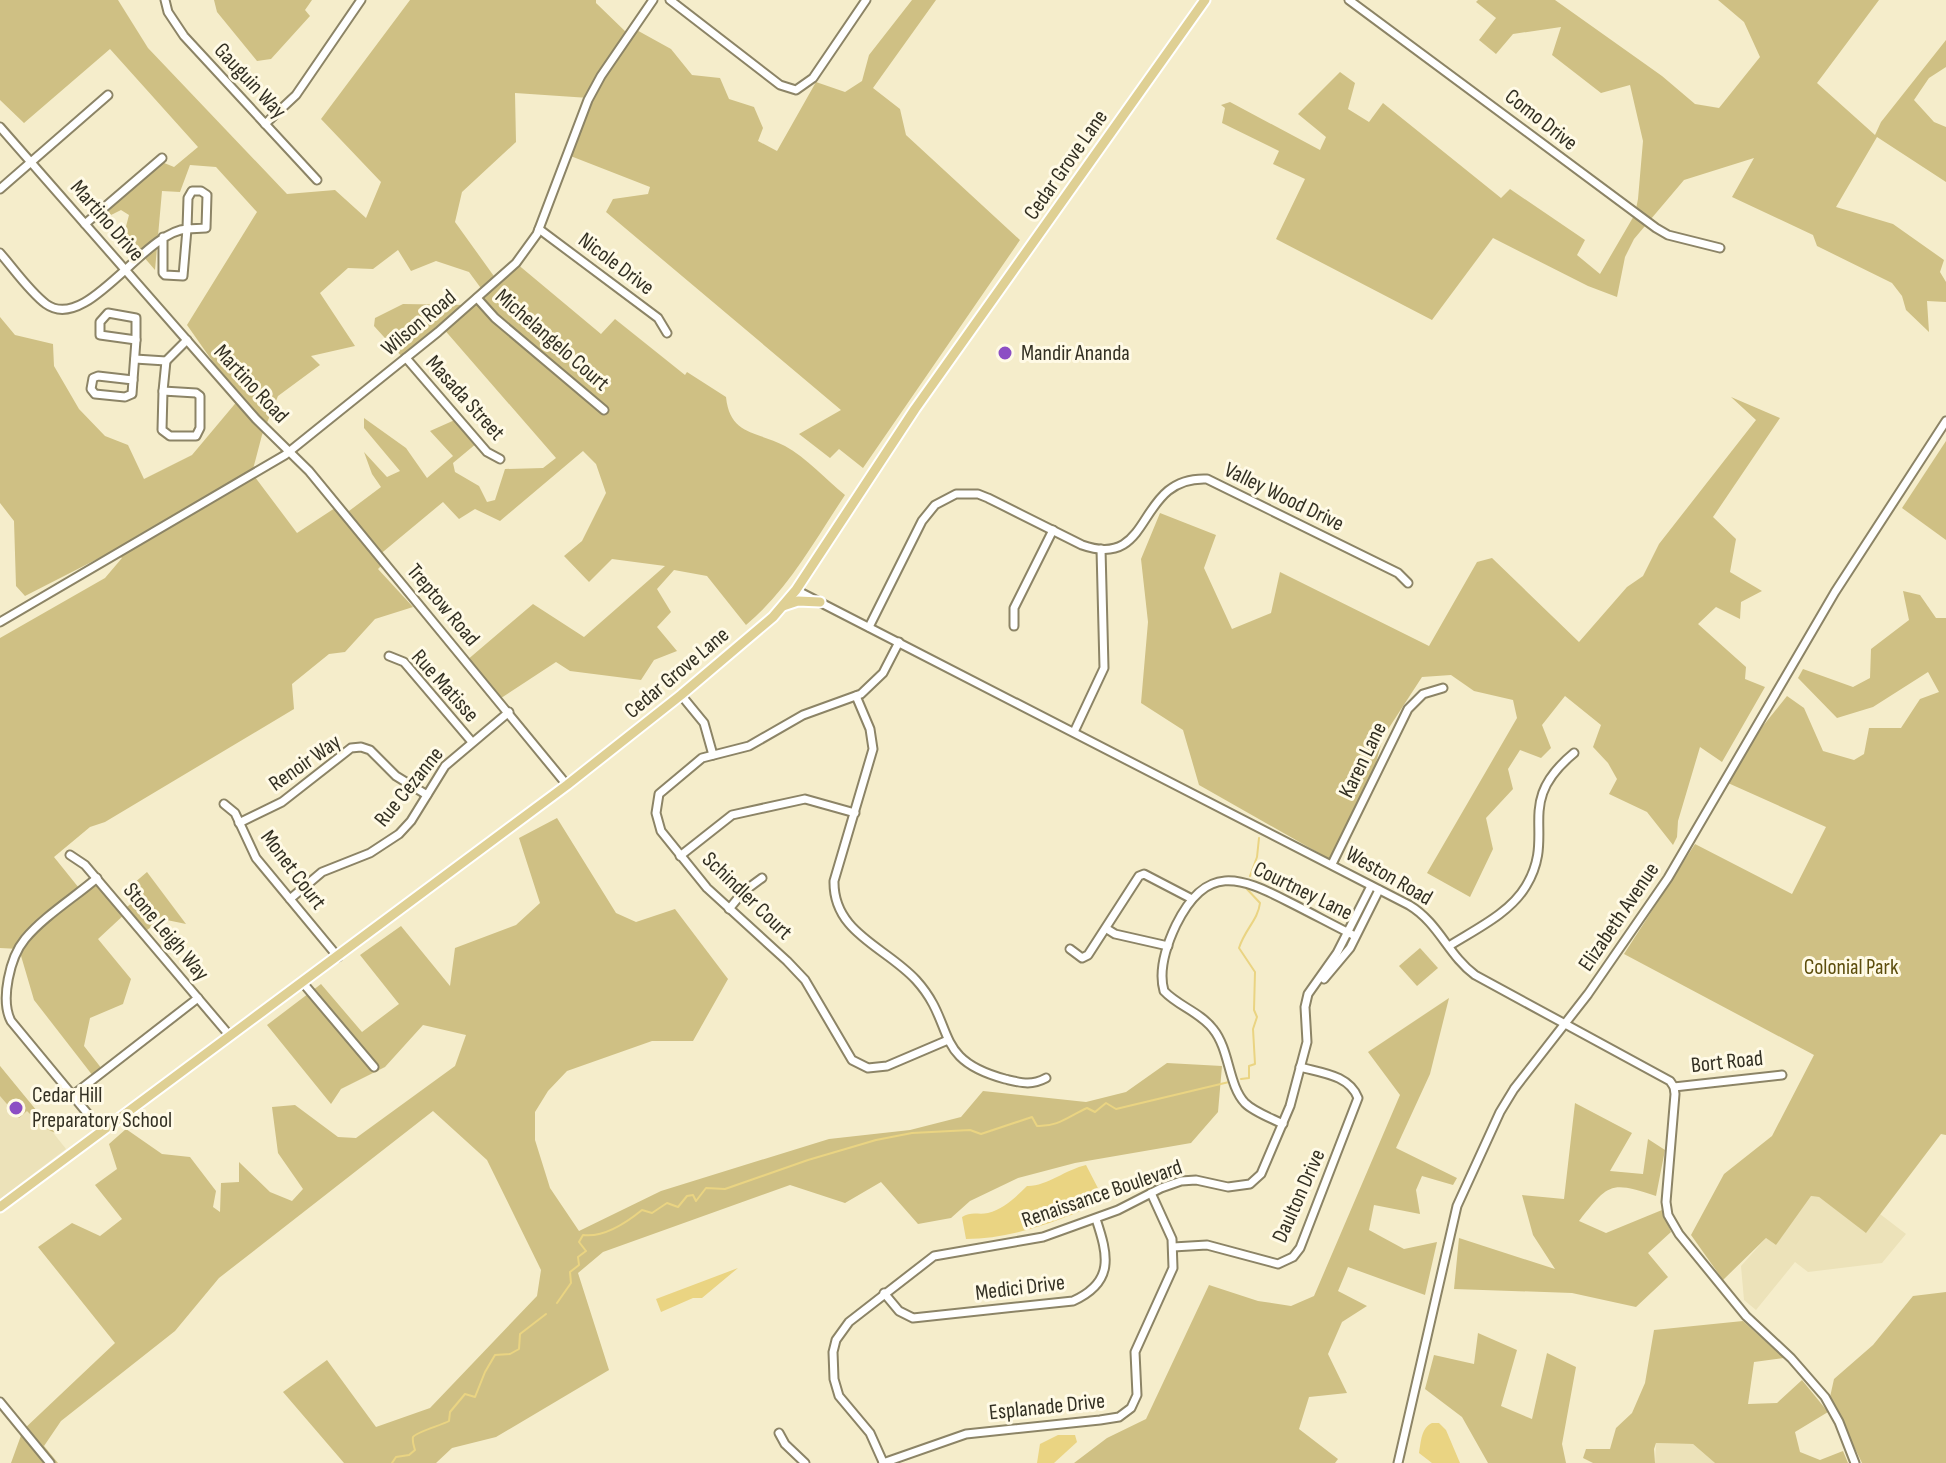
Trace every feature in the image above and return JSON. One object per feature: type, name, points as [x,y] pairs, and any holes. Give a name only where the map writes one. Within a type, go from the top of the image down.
[{"type":"main road","name":"Cedar Grove Lane","points":[[0,1207],[567,785],[681,695],[780,608],[796,590],[915,409],[1205,0]]},
{"type":"main road","points":[[780,608],[798,601],[820,602]]},
{"type":"street","name":"Gauguin Way","points":[[165,0],[168,12],[184,36],[317,180]]},
{"type":"street","points":[[265,124],[296,95],[361,0]]},
{"type":"street","name":"Wilson Road","points":[[0,622],[290,451],[406,358],[516,263],[539,229],[588,100],[653,0]]},
{"type":"street","points":[[670,0],[780,85],[796,90],[813,78],[866,0]]},
{"type":"street","name":"Como Drive","points":[[1349,0],[1656,228],[1668,235],[1720,248]]},
{"type":"street","points":[[0,189],[108,95]]},
{"type":"street","name":"Martino Drive","points":[[0,127],[187,340]]},
{"type":"street","points":[[85,224],[162,158]]},
{"type":"street","points":[[0,253],[45,303],[65,310],[78,307],[163,237],[171,232],[187,229],[206,228],[208,203],[205,192],[192,191],[189,194],[187,229],[184,274],[181,277],[163,273],[163,237]]},
{"type":"street","name":"Nicole Drive","points":[[539,229],[658,318],[667,333]]},
{"type":"street","name":"Michelangelo Court","points":[[477,298],[495,318],[604,410]]},
{"type":"street","points":[[133,380],[98,376],[93,378],[91,389],[95,394],[125,397],[132,394],[136,340],[136,318],[108,313],[101,319],[100,335],[136,340]]},
{"type":"street","points":[[163,391],[196,393],[200,396],[200,428],[196,436],[170,436],[162,430],[163,391],[166,361],[187,340]]},
{"type":"street","name":"Martino Road","points":[[187,340],[256,419],[290,451]]},
{"type":"street","name":"Masada Street","points":[[406,358],[487,452],[500,459]]},
{"type":"street","points":[[135,359],[166,361]]},
{"type":"street","name":"Elizabeth Avenue","points":[[1398,1463],[1462,1193],[1508,1097],[1565,1024],[1682,855],[1820,617],[1946,421]]},
{"type":"street","name":"Treptow Road","points":[[290,451],[567,785]]},
{"type":"street","name":"Valley Wood Drive","points":[[1101,549],[1112,550],[1133,537],[1163,492],[1172,486],[1182,481],[1207,479],[1398,573],[1408,583]]},
{"type":"street","points":[[869,627],[922,521],[943,499],[956,494],[978,494],[1082,545],[1101,549],[1104,668],[1074,732]]},
{"type":"street","points":[[1014,626],[1014,608],[1053,530]]},
{"type":"street","name":"Weston Road","points":[[796,590],[1332,864],[1422,914],[1436,927],[1463,965],[1475,975],[1652,1070],[1674,1087]]},
{"type":"street","name":"Schindler Court","points":[[899,642],[877,681],[856,696],[803,715],[749,746],[696,762],[659,794],[656,805],[661,831],[680,856],[707,888],[805,980],[852,1060],[868,1068],[887,1066],[948,1040]]},
{"type":"street","name":"Rue Matisse","points":[[389,656],[404,662],[472,742]]},
{"type":"street","name":"Karen Lane","points":[[1332,864],[1408,709],[1423,694],[1443,688]]},
{"type":"street","points":[[681,695],[704,723],[713,755]]},
{"type":"street","points":[[856,696],[870,729],[873,749],[834,881],[834,896],[847,923],[914,978],[931,1000],[948,1040],[963,1061],[980,1071],[1033,1085],[1046,1078]]},
{"type":"street","name":"Rue Cezanne","points":[[290,899],[322,872],[370,853],[391,840],[411,821],[445,766],[509,712]]},
{"type":"street","name":"Renoir Way","points":[[239,823],[282,802],[351,748],[370,750],[396,776],[427,795]]},
{"type":"street","points":[[1449,946],[1502,912],[1522,892],[1536,863],[1542,792],[1554,771],[1574,753]]},
{"type":"street","points":[[680,856],[725,818],[747,812],[805,799],[855,813]]},
{"type":"street","name":"Monet Court","points":[[224,804],[235,813],[251,852],[338,957]]},
{"type":"street","name":"Stone Leigh Way","points":[[70,855],[97,878],[230,1036]]},
{"type":"street","points":[[1070,949],[1082,958],[1088,955],[1139,876],[1144,874],[1192,899],[1178,921],[1168,946],[1162,976],[1164,991],[1205,1019],[1215,1031],[1225,1048],[1237,1089],[1246,1104],[1283,1124]]},
{"type":"street","points":[[97,878],[26,938],[5,993],[5,1006],[11,1021],[102,1131]]},
{"type":"street","points":[[729,909],[743,892],[762,878]]},
{"type":"street","name":"Courtney Lane","points":[[1192,899],[1214,883],[1248,881],[1351,934]]},
{"type":"street","name":"Renaissance Boulevard","points":[[883,1463],[870,1433],[839,1396],[832,1365],[836,1340],[849,1322],[934,1256],[1024,1242],[1096,1219],[1181,1181],[1196,1180],[1228,1187],[1250,1184],[1261,1174],[1283,1124],[1307,1042],[1305,1007],[1308,994],[1351,934],[1375,888]]},
{"type":"street","points":[[1107,929],[1115,934],[1168,946]]},
{"type":"street","points":[[303,983],[374,1067]]},
{"type":"street","points":[[73,1095],[198,998]]},
{"type":"street","points":[[1548,1015],[1554,1028],[1552,1042]]},
{"type":"street","name":"Daulton Drive","points":[[1173,1247],[1207,1245],[1278,1264],[1293,1257],[1300,1248],[1358,1098],[1355,1090],[1345,1081],[1300,1067]]},
{"type":"street","name":"Bort Road","points":[[1674,1087],[1782,1075]]},
{"type":"street","points":[[1674,1087],[1668,1215],[1679,1234],[1746,1316],[1791,1358],[1825,1397],[1839,1422],[1855,1463]]},
{"type":"street","points":[[1151,1193],[1168,1227],[1173,1247]]},
{"type":"street","name":"Medici Drive","points":[[884,1293],[899,1311],[913,1318],[1073,1301],[1087,1295],[1105,1270],[1104,1245],[1096,1219]]},
{"type":"street","name":"Esplanade Drive","points":[[883,1463],[966,1434],[1119,1417],[1131,1408],[1137,1395],[1135,1352],[1173,1268],[1173,1247]]},
{"type":"street","points":[[0,1402],[50,1463]]},
{"type":"street","points":[[779,1433],[785,1444],[805,1463]]},
{"type":"shaded area","name":"Cedar Hill Preparatory School","points":[[0,1066],[66,1149],[0,1199]]},
{"type":"shaded area","points":[[1086,1165],[1102,1202],[1019,1232],[966,1239],[962,1217],[994,1211],[1027,1186],[1041,1184]]},
{"type":"shaded area","points":[[1810,1196],[1819,1197],[1866,1232],[1880,1214],[1906,1234],[1882,1263],[1808,1272],[1795,1262],[1756,1310],[1744,1300],[1741,1266],[1766,1238],[1776,1245]]},
{"type":"shaded area","points":[[738,1268],[702,1298],[693,1298],[661,1312],[656,1299]]},
{"type":"shaded area","points":[[1432,1423],[1439,1423],[1446,1430],[1460,1463],[1432,1463],[1419,1453],[1424,1432]]},
{"type":"shaded area","points":[[1058,1435],[1075,1435],[1077,1442],[1054,1463],[1037,1463],[1040,1444]]},
{"type":"shaded area","points":[[1656,1443],[1693,1444],[1715,1463],[1655,1463]]},
{"type":"green space","points":[[0,0],[118,0],[148,48],[287,194],[335,190],[366,218],[381,182],[321,119],[410,0],[596,0],[628,34],[633,28],[671,49],[692,75],[720,78],[729,99],[754,107],[763,128],[758,141],[777,151],[816,82],[845,92],[862,81],[869,55],[912,0],[936,0],[873,88],[900,109],[906,135],[1020,240],[863,468],[839,449],[830,458],[799,434],[841,410],[606,212],[613,199],[648,194],[650,187],[568,155],[589,98],[515,93],[516,142],[462,192],[455,222],[496,279],[516,263],[601,334],[615,319],[685,375],[687,372],[726,397],[733,419],[739,426],[793,451],[845,495],[788,580],[746,625],[707,576],[674,570],[657,589],[671,612],[657,627],[677,651],[654,660],[641,680],[570,671],[556,662],[498,700],[466,661],[533,604],[584,637],[665,566],[612,559],[589,582],[564,556],[582,541],[606,493],[596,464],[583,451],[500,521],[475,509],[459,519],[443,502],[378,556],[384,563],[378,569],[413,607],[375,619],[345,652],[329,654],[292,684],[294,709],[105,822],[90,827],[54,857],[83,893],[98,880],[123,910],[141,896],[133,884],[147,872],[186,924],[162,919],[143,933],[126,913],[98,939],[131,979],[123,1004],[90,1018],[84,1046],[102,1069],[93,1076],[34,1000],[19,949],[0,948],[0,638],[105,578],[122,558],[111,552],[25,596],[16,586],[14,521],[0,503],[0,317],[15,335],[53,344],[54,366],[79,409],[105,436],[128,445],[144,479],[192,455],[239,399],[187,325],[257,212],[216,167],[190,165],[180,192],[162,191],[155,270],[124,234],[129,215],[121,210],[111,215],[104,206],[157,160],[174,167],[198,147],[110,49],[24,123],[0,100]],"holes":[[[398,250],[411,271],[436,261],[469,272],[483,291],[466,305],[403,304],[375,318],[374,326],[404,359],[442,327],[556,458],[543,468],[505,469],[495,500],[487,502],[479,486],[455,472],[453,463],[477,443],[457,419],[430,431],[453,456],[427,478],[406,448],[364,418],[364,428],[400,471],[387,477],[364,452],[372,474],[381,487],[349,511],[338,506],[297,533],[252,473],[262,435],[278,396],[320,365],[311,356],[355,346],[320,293],[348,268],[373,269]]]},
{"type":"green space","points":[[214,0],[312,0],[305,10],[310,16],[271,59],[257,61],[217,12]]},
{"type":"green space","points":[[1555,0],[1662,76],[1695,104],[1719,108],[1760,57],[1744,22],[1718,0],[1879,0],[1817,83],[1875,135],[1881,122],[1946,40],[1946,67],[1929,78],[1914,100],[1934,122],[1946,127],[1946,182],[1877,137],[1836,207],[1893,224],[1944,260],[1940,272],[1946,282],[1946,302],[1927,301],[1929,332],[1906,310],[1902,296],[1892,283],[1817,246],[1813,235],[1732,197],[1754,158],[1684,180],[1634,239],[1625,257],[1617,297],[1588,286],[1493,238],[1432,320],[1276,239],[1305,179],[1273,164],[1279,151],[1222,123],[1225,108],[1221,105],[1230,102],[1320,150],[1326,137],[1298,114],[1340,72],[1355,83],[1348,109],[1369,122],[1383,103],[1501,198],[1510,189],[1585,240],[1577,255],[1600,274],[1635,214],[1638,199],[1643,141],[1630,85],[1601,93],[1552,55],[1561,27],[1513,34],[1496,54],[1479,40],[1496,18],[1476,2]]},
{"type":"green space","points":[[1731,397],[1780,418],[1713,517],[1736,539],[1730,572],[1762,591],[1741,602],[1740,619],[1716,607],[1698,624],[1746,667],[1745,679],[1765,687],[1722,762],[1700,747],[1673,845],[1647,812],[1609,794],[1617,779],[1593,747],[1601,725],[1565,696],[1542,725],[1551,748],[1541,758],[1520,750],[1508,769],[1513,789],[1486,818],[1493,849],[1470,897],[1427,873],[1517,718],[1513,700],[1474,691],[1451,675],[1422,677],[1383,737],[1373,774],[1331,860],[1199,785],[1183,730],[1141,703],[1148,622],[1141,559],[1160,513],[1216,535],[1204,568],[1232,629],[1271,613],[1280,572],[1429,646],[1477,562],[1492,558],[1579,642],[1627,587],[1643,576],[1659,544],[1756,420]]},
{"type":"green space","points":[[1946,441],[1946,540],[1902,508]]},
{"type":"green space","name":"Colonial Park","points":[[1903,591],[1920,595],[1936,618],[1946,618],[1946,1135],[1941,1134],[1866,1233],[1819,1197],[1811,1196],[1776,1245],[1766,1238],[1723,1280],[1691,1235],[1724,1174],[1772,1136],[1814,1055],[1624,954],[1695,844],[1792,894],[1826,827],[1728,783],[1754,737],[1787,696],[1804,708],[1823,751],[1854,760],[1864,754],[1869,728],[1901,728],[1920,699],[1939,692],[1928,672],[1873,707],[1837,718],[1798,678],[1803,669],[1853,687],[1870,678],[1871,649],[1909,620]]},
{"type":"green space","points":[[557,818],[616,913],[636,922],[675,909],[728,979],[693,1041],[652,1041],[567,1071],[548,1091],[535,1112],[535,1140],[550,1188],[579,1231],[661,1191],[829,1139],[910,1130],[961,1117],[983,1091],[1086,1102],[1126,1092],[1167,1063],[1222,1066],[1218,1112],[1191,1143],[1075,1163],[1018,1178],[970,1201],[951,1218],[918,1224],[881,1182],[845,1203],[790,1185],[603,1252],[578,1273],[609,1370],[496,1437],[452,1448],[436,1463],[344,1463],[283,1392],[327,1360],[376,1427],[430,1408],[537,1296],[541,1270],[487,1160],[433,1111],[219,1278],[175,1331],[61,1421],[44,1446],[58,1463],[11,1463],[23,1430],[115,1343],[38,1247],[72,1223],[100,1236],[122,1219],[95,1185],[117,1169],[109,1144],[126,1129],[162,1154],[190,1157],[216,1191],[213,1207],[220,1212],[221,1183],[239,1182],[239,1162],[270,1192],[292,1201],[303,1189],[278,1153],[272,1107],[295,1105],[338,1137],[356,1138],[455,1066],[466,1035],[423,1025],[385,1067],[341,1089],[331,1104],[267,1025],[321,984],[362,1032],[399,1004],[360,955],[401,926],[450,986],[455,948],[516,925],[540,903],[519,838]]},
{"type":"green space","points":[[1420,948],[1438,968],[1417,986],[1399,966]]},
{"type":"green space","points":[[1449,998],[1430,1074],[1396,1148],[1457,1178],[1453,1185],[1422,1176],[1416,1190],[1420,1214],[1374,1205],[1369,1230],[1404,1249],[1437,1242],[1425,1295],[1348,1267],[1338,1291],[1367,1306],[1342,1322],[1328,1354],[1347,1393],[1309,1397],[1299,1429],[1338,1459],[1335,1463],[1074,1463],[1107,1438],[1146,1419],[1209,1285],[1258,1301],[1291,1306],[1314,1296],[1400,1095],[1368,1052]]},
{"type":"green space","points":[[0,1066],[55,1133],[43,1127],[27,1111],[19,1118],[0,1096]]},
{"type":"green space","points":[[1575,1103],[1632,1133],[1610,1171],[1643,1174],[1648,1139],[1665,1150],[1656,1196],[1629,1188],[1612,1189],[1604,1192],[1579,1221],[1606,1233],[1662,1210],[1671,1232],[1648,1253],[1668,1277],[1636,1307],[1572,1293],[1454,1289],[1459,1238],[1555,1269],[1533,1235],[1522,1195],[1564,1199]]},
{"type":"green space","points":[[1946,1292],[1946,1463],[1862,1463],[1830,1397],[1834,1379],[1873,1345],[1913,1296]]},
{"type":"green space","points":[[1743,1321],[1784,1358],[1754,1362],[1748,1404],[1777,1403],[1802,1380],[1828,1412],[1795,1432],[1800,1452],[1820,1460],[1843,1451],[1848,1463],[1715,1463],[1693,1444],[1656,1443],[1655,1463],[1593,1463],[1583,1458],[1586,1449],[1610,1449],[1616,1428],[1632,1413],[1645,1383],[1654,1330]]},
{"type":"green space","points":[[1478,1333],[1517,1350],[1501,1406],[1532,1419],[1547,1353],[1576,1367],[1562,1444],[1566,1463],[1488,1463],[1462,1417],[1425,1389],[1434,1355],[1474,1364]]},
{"type":"waterway","points":[[1250,876],[1257,857],[1259,838]]},
{"type":"waterway","points":[[1241,1079],[1249,1078],[1249,1066],[1255,1064],[1253,1029],[1257,1017],[1254,1010],[1255,972],[1239,948],[1260,903],[1246,888]]},
{"type":"waterway","points":[[557,1303],[571,1283],[570,1272],[579,1265],[578,1257],[586,1251],[579,1242],[583,1235],[607,1232],[642,1210],[652,1213],[667,1203],[678,1207],[687,1196],[693,1195],[696,1201],[706,1188],[725,1189],[876,1140],[912,1133],[970,1130],[981,1134],[1032,1117],[1037,1126],[1044,1126],[1087,1108],[1095,1112],[1106,1103],[1116,1109],[1229,1082]]},
{"type":"waterway","points":[[392,1463],[396,1457],[409,1455],[415,1450],[415,1435],[449,1421],[450,1412],[465,1394],[475,1397],[495,1355],[510,1354],[519,1349],[520,1334],[546,1314]]},
{"type":"place","name":"Mandir Ananda","points":[[1005,353]]},
{"type":"place","name":"Cedar Hill Preparatory School","points":[[16,1108]]}]
